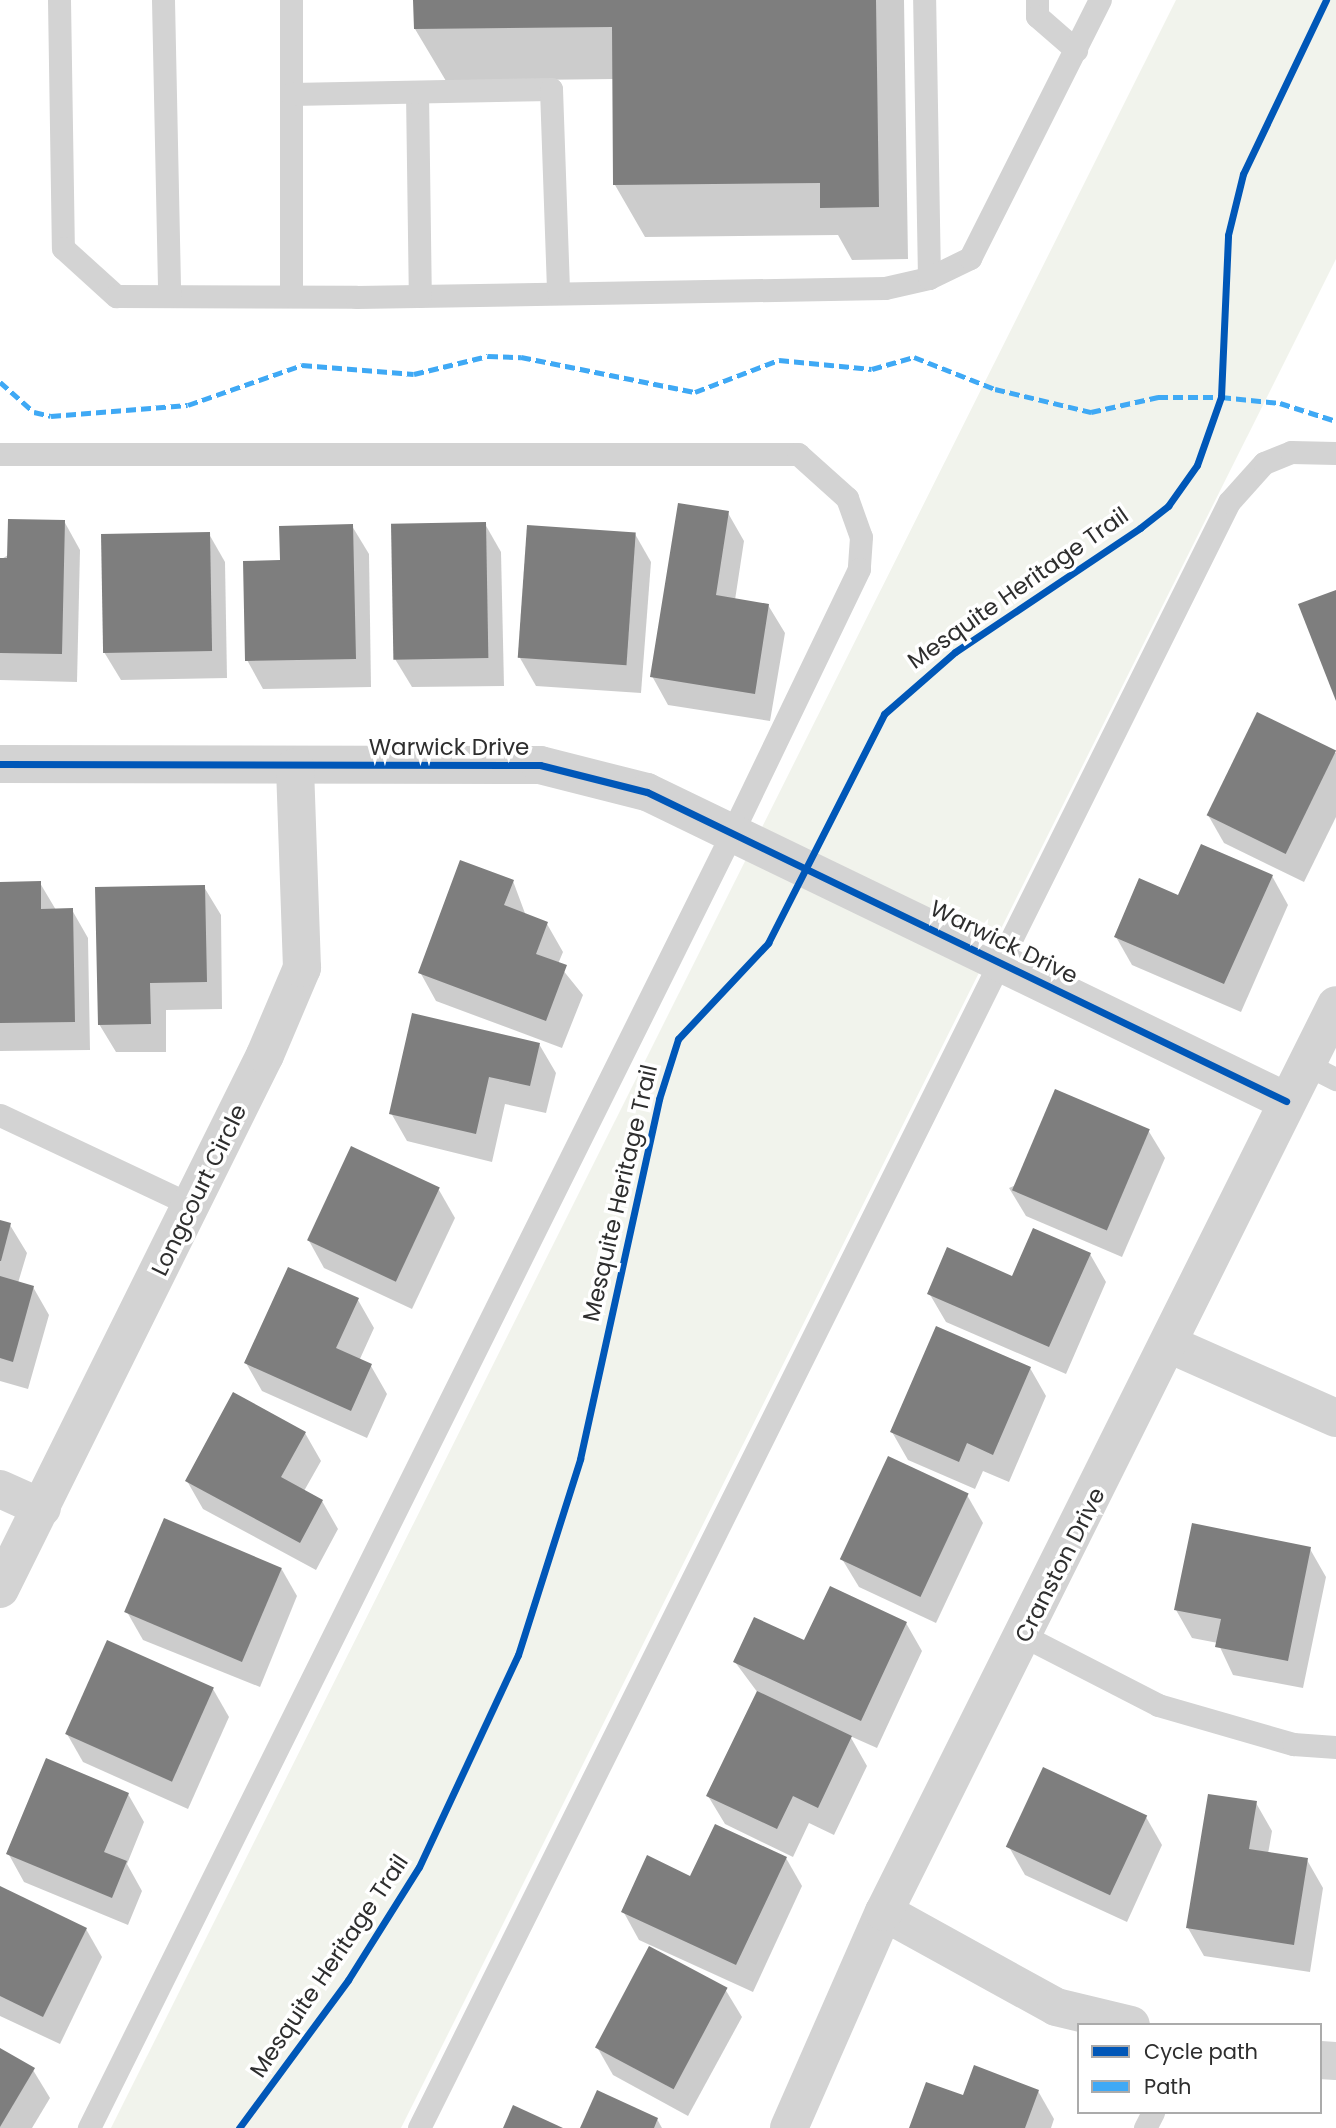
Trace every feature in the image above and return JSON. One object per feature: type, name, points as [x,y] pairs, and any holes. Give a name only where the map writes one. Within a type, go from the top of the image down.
[{"type":"street","name":"Warwick Drive","points":[[0,764],[295,767],[540,765],[647,792],[1286,1101]]},
{"type":"street","name":"Longcourt Circle","points":[[0,1589],[191,1205],[302,968],[295,767]]},
{"type":"street","name":"Cranston Drive","points":[[789,2128],[884,1912],[1171,1345],[1286,1101],[1320,1071],[1336,1005]]},
{"type":"street","points":[[1171,1345],[1336,1418]]},
{"type":"street","points":[[0,1489],[41,1508]]},
{"type":"street","points":[[884,1912],[1056,2007],[1123,2023]]},
{"type":"lane","points":[[59,0],[63,248],[116,296],[420,296],[885,288],[929,278],[970,258],[1100,0]]},
{"type":"lane","points":[[163,0],[169,296]]},
{"type":"lane","points":[[291,0],[291,296]]},
{"type":"lane","points":[[924,0],[929,278]]},
{"type":"lane","points":[[1037,0],[1037,16],[1076,50]]},
{"type":"lane","points":[[291,94],[551,89],[558,293]]},
{"type":"lane","points":[[417,92],[420,296]]},
{"type":"lane","points":[[419,2128],[1229,502],[1264,463],[1291,452],[1336,453]]},
{"type":"lane","points":[[0,454],[799,454],[847,498],[861,537],[859,569],[732,833],[89,2128]]},
{"type":"lane","points":[[0,1115],[191,1205]]},
{"type":"lane","points":[[1024,1636],[1158,1705],[1293,1744],[1336,1747]]},
{"type":"shaded area","points":[[1176,0],[1336,0],[1336,259],[401,2128],[111,2128]]},
{"type":"building","points":[[413,0],[876,0],[879,207],[820,208],[820,183],[613,185],[612,27],[414,29]]},
{"type":"building","points":[[678,503],[729,511],[716,595],[769,604],[755,694],[650,677]]},
{"type":"building","points":[[8,519],[65,520],[62,654],[0,653],[0,558],[7,558]]},
{"type":"building","points":[[486,522],[488,658],[393,660],[391,524]]},
{"type":"building","points":[[353,524],[356,659],[245,661],[243,561],[280,560],[279,526]]},
{"type":"building","points":[[527,525],[636,533],[626,665],[518,658]]},
{"type":"building","points":[[210,532],[212,651],[103,653],[101,534]]},
{"type":"building","points":[[1336,590],[1336,701],[1298,604]]},
{"type":"building","points":[[1257,712],[1336,751],[1286,854],[1207,815]]},
{"type":"building","points":[[1201,844],[1273,875],[1224,984],[1114,937],[1139,878],[1178,895]]},
{"type":"building","points":[[460,860],[514,880],[504,905],[548,922],[536,954],[567,965],[546,1021],[418,973]]},
{"type":"building","points":[[41,881],[41,909],[73,908],[75,1022],[0,1023],[0,882]]},
{"type":"building","points":[[205,885],[207,982],[150,983],[151,1024],[98,1025],[95,887]]},
{"type":"building","points":[[412,1013],[540,1043],[530,1086],[489,1077],[476,1134],[389,1114]]},
{"type":"building","points":[[1055,1089],[1150,1129],[1107,1231],[1012,1190]]},
{"type":"building","points":[[351,1146],[440,1187],[396,1282],[307,1240]]},
{"type":"building","points":[[0,1220],[11,1223],[1,1261],[0,1261]]},
{"type":"building","points":[[1033,1228],[1091,1253],[1049,1347],[927,1294],[947,1247],[1012,1276]]},
{"type":"building","points":[[288,1267],[359,1298],[336,1348],[372,1364],[351,1411],[244,1363]]},
{"type":"building","points":[[0,1276],[34,1286],[13,1362],[0,1358]]},
{"type":"building","points":[[936,1326],[1031,1367],[993,1455],[967,1443],[959,1462],[890,1432]]},
{"type":"building","points":[[233,1392],[306,1432],[281,1477],[323,1500],[300,1543],[185,1481]]},
{"type":"building","points":[[888,1456],[969,1494],[920,1597],[840,1559]]},
{"type":"building","points":[[164,1518],[282,1568],[242,1662],[124,1612]]},
{"type":"building","points":[[1192,1523],[1311,1547],[1288,1661],[1215,1647],[1221,1619],[1174,1610]]},
{"type":"building","points":[[830,1586],[907,1622],[861,1721],[733,1662],[754,1617],[804,1640]]},
{"type":"building","points":[[107,1640],[214,1688],[172,1782],[65,1734]]},
{"type":"building","points":[[757,1691],[852,1736],[818,1808],[793,1796],[777,1829],[706,1796]]},
{"type":"building","points":[[46,1758],[129,1793],[104,1852],[127,1861],[112,1898],[6,1854]]},
{"type":"building","points":[[1043,1767],[1147,1816],[1110,1895],[1006,1847]]},
{"type":"building","points":[[1208,1794],[1257,1801],[1249,1849],[1308,1858],[1294,1945],[1186,1928]]},
{"type":"building","points":[[715,1824],[787,1857],[736,1965],[621,1912],[647,1855],[690,1876]]},
{"type":"building","points":[[0,1886],[87,1928],[43,2017],[0,1996]]},
{"type":"building","points":[[649,1946],[728,1988],[674,2089],[595,2048]]},
{"type":"building","points":[[0,2048],[35,2068],[0,2127]]},
{"type":"building","points":[[974,2065],[1039,2090],[1025,2128],[909,2128],[926,2082],[963,2095]]},
{"type":"building","points":[[597,2090],[658,2118],[654,2128],[580,2128]]},
{"type":"building","points":[[513,2105],[563,2128],[503,2128]]},
{"type":"marked path","points":[[0,382],[34,412],[51,416],[188,405],[302,365],[414,374],[488,356],[521,357],[695,392],[779,360],[872,369],[914,357],[995,389],[1091,412],[1158,397],[1221,397],[1280,403],[1336,421]]},
{"type":"cycle path","name":"Mesquite Heritage Trail","points":[[239,2128],[348,1980],[419,1867],[518,1655],[580,1459],[659,1099],[678,1039],[768,943],[884,714],[955,652],[1140,528],[1168,506],[1197,465],[1221,397],[1228,235],[1243,174],[1326,0]]},
{"type":"cycle path","points":[[0,764],[540,765],[647,792],[1286,1101]]}]
